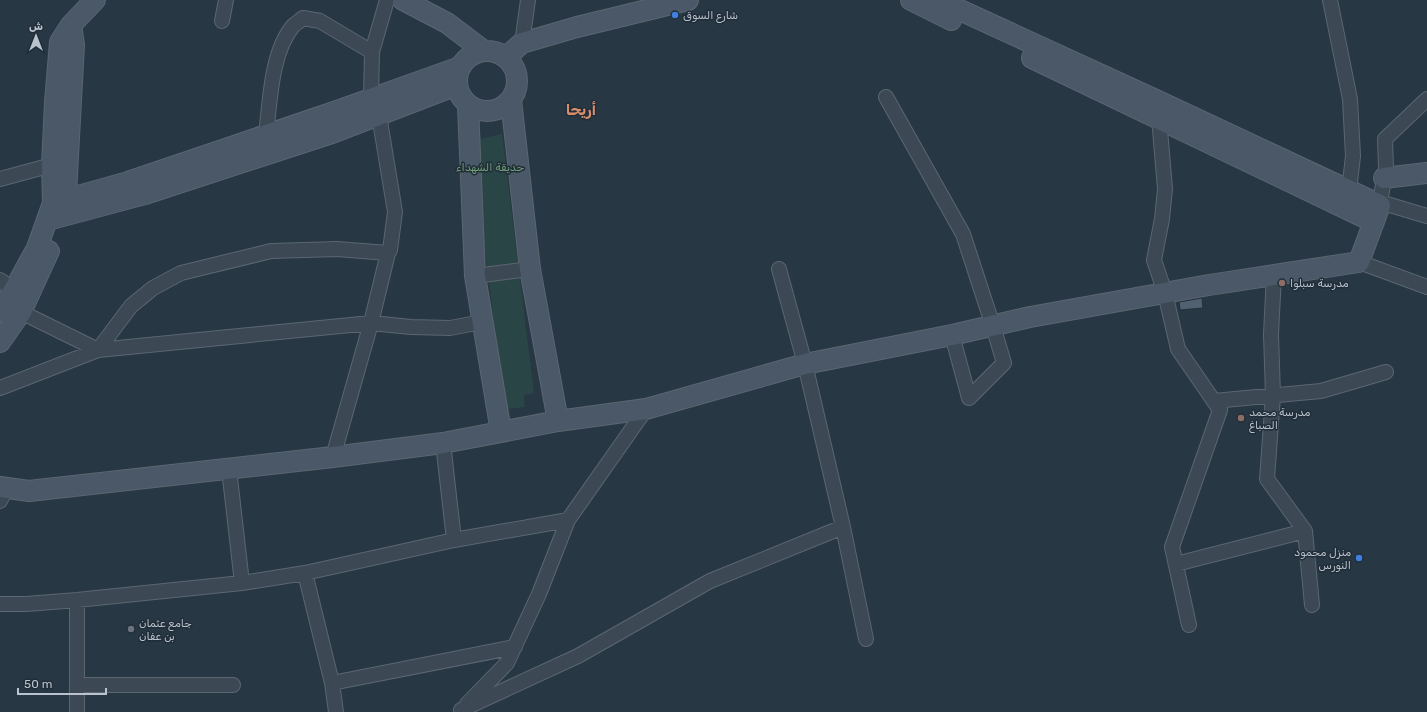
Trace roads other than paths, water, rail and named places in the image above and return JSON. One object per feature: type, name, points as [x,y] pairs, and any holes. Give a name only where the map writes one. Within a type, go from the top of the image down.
[{"type":"main road","points":[[0,311],[7,285],[37,248],[58,210],[52,165],[60,42],[71,25],[95,0]]},
{"type":"main road","points":[[403,0],[447,23],[484,51]]},
{"type":"main road","points":[[911,0],[1159,118],[1378,210]]},
{"type":"main road","points":[[506,57],[522,43],[676,1]]},
{"type":"main road","points":[[942,1],[1349,190],[1378,210]]},
{"type":"main road","points":[[0,342],[21,312],[58,210],[74,45],[71,25]]},
{"type":"main road","points":[[484,51],[497,52],[506,57],[512,64],[517,77],[516,91],[511,100],[504,106],[495,110],[486,111],[476,109],[468,104],[462,98],[458,90],[458,76],[468,57],[477,52],[484,51]]},
{"type":"main road","points":[[58,210],[128,182],[266,135],[375,107],[458,76]]},
{"type":"main road","points":[[511,100],[530,269],[558,421]]},
{"type":"main road","points":[[468,104],[475,276],[501,432]]},
{"type":"main road","points":[[58,210],[145,194],[332,133],[375,107]]},
{"type":"main road","points":[[1384,178],[1427,173]]},
{"type":"main road","points":[[2,492],[29,491],[229,469],[443,443],[558,421],[646,409],[805,364],[952,335],[1030,317],[1165,293],[1359,262],[1378,210]]},
{"type":"street","points":[[222,21],[226,0]]},
{"type":"street","points":[[332,457],[390,250],[395,212],[375,107],[372,52],[387,0]]},
{"type":"street","points":[[522,43],[528,0]]},
{"type":"street","points":[[1330,0],[1350,99],[1353,156],[1349,190]]},
{"type":"street","points":[[266,135],[275,64],[293,26],[303,18],[320,21],[372,52]]},
{"type":"street","points":[[886,97],[963,234],[994,326],[1004,363],[969,398],[952,335]]},
{"type":"street","points":[[1427,98],[1385,139],[1386,168],[1378,210],[1427,216]]},
{"type":"street","points":[[1159,118],[1165,189],[1162,219],[1154,260],[1165,293],[1178,349],[1220,410],[1172,547],[1189,624]]},
{"type":"street","points":[[0,179],[52,165]]},
{"type":"street","points":[[98,350],[131,306],[153,288],[181,273],[271,251],[337,250],[388,253]]},
{"type":"street","points":[[1359,262],[1427,287]]},
{"type":"street","points":[[475,276],[530,269]]},
{"type":"street","points":[[779,269],[805,364],[843,527],[866,639]]},
{"type":"street","points":[[1274,275],[1271,334],[1273,396],[1267,479],[1305,531],[1312,605]]},
{"type":"street","points":[[21,312],[98,350]]},
{"type":"street","points":[[0,388],[98,350],[371,322],[412,327],[450,328],[482,322]]},
{"type":"street","points":[[1214,401],[1321,391],[1386,372]]},
{"type":"street","points":[[460,711],[507,663],[539,594],[568,520],[646,409]]},
{"type":"street","points":[[443,443],[454,540]]},
{"type":"street","points":[[229,469],[242,583]]},
{"type":"street","points":[[0,604],[26,604],[77,600],[242,583],[305,573],[454,540],[568,520]]},
{"type":"street","points":[[460,711],[578,656],[710,581],[843,527]]},
{"type":"street","points":[[1176,564],[1305,531]]},
{"type":"street","points":[[305,573],[332,683],[336,712]]},
{"type":"street","points":[[77,600],[77,712]]},
{"type":"street","points":[[332,683],[515,647]]},
{"type":"street","points":[[78,685],[232,685]]},
{"type":"place","name":"شارع السوق","points":[[675,15]]},
{"type":"place","name":"مدرسة سبلوا","points":[[1282,283]]},
{"type":"place","name":"مدرسة محمد الصباغ","points":[[1241,418]]},
{"type":"place","name":"منزل محمود النورس","points":[[1359,558]]},
{"type":"place","name":"جامع عثمان بن عفان","points":[[131,629]]},
{"type":"district","name":"أريحا","points":[[581,110]]},
{"type":"park label","name":"حديقة الشهداء","points":[[490,167]]}]
